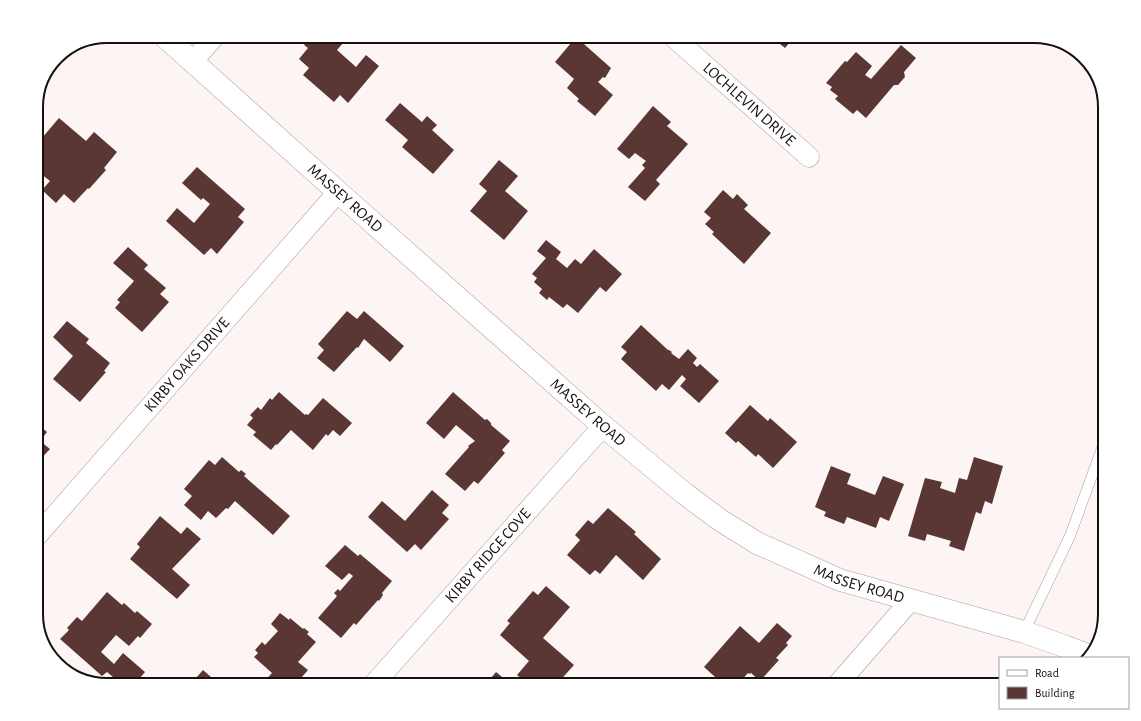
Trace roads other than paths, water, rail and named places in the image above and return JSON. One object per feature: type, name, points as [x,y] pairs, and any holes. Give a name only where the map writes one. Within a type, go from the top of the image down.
[{"type":"street","name":"MASSEY ROAD","points":[[172,43],[603,426],[685,494],[720,520],[757,543],[840,580],[1024,632],[1084,654]]},
{"type":"street","points":[[192,61],[209,43]]},
{"type":"street","name":"LOCHLEVIN DRIVE","points":[[680,43],[809,157]]},
{"type":"street","name":"KIRBY OAKS DRIVE","points":[[43,529],[338,192]]},
{"type":"street","name":"KIRBY RIDGE COVE","points":[[379,678],[603,426]]},
{"type":"street","points":[[843,678],[911,600]]},
{"type":"lane","points":[[1024,632],[1070,536],[1098,459]]}]
